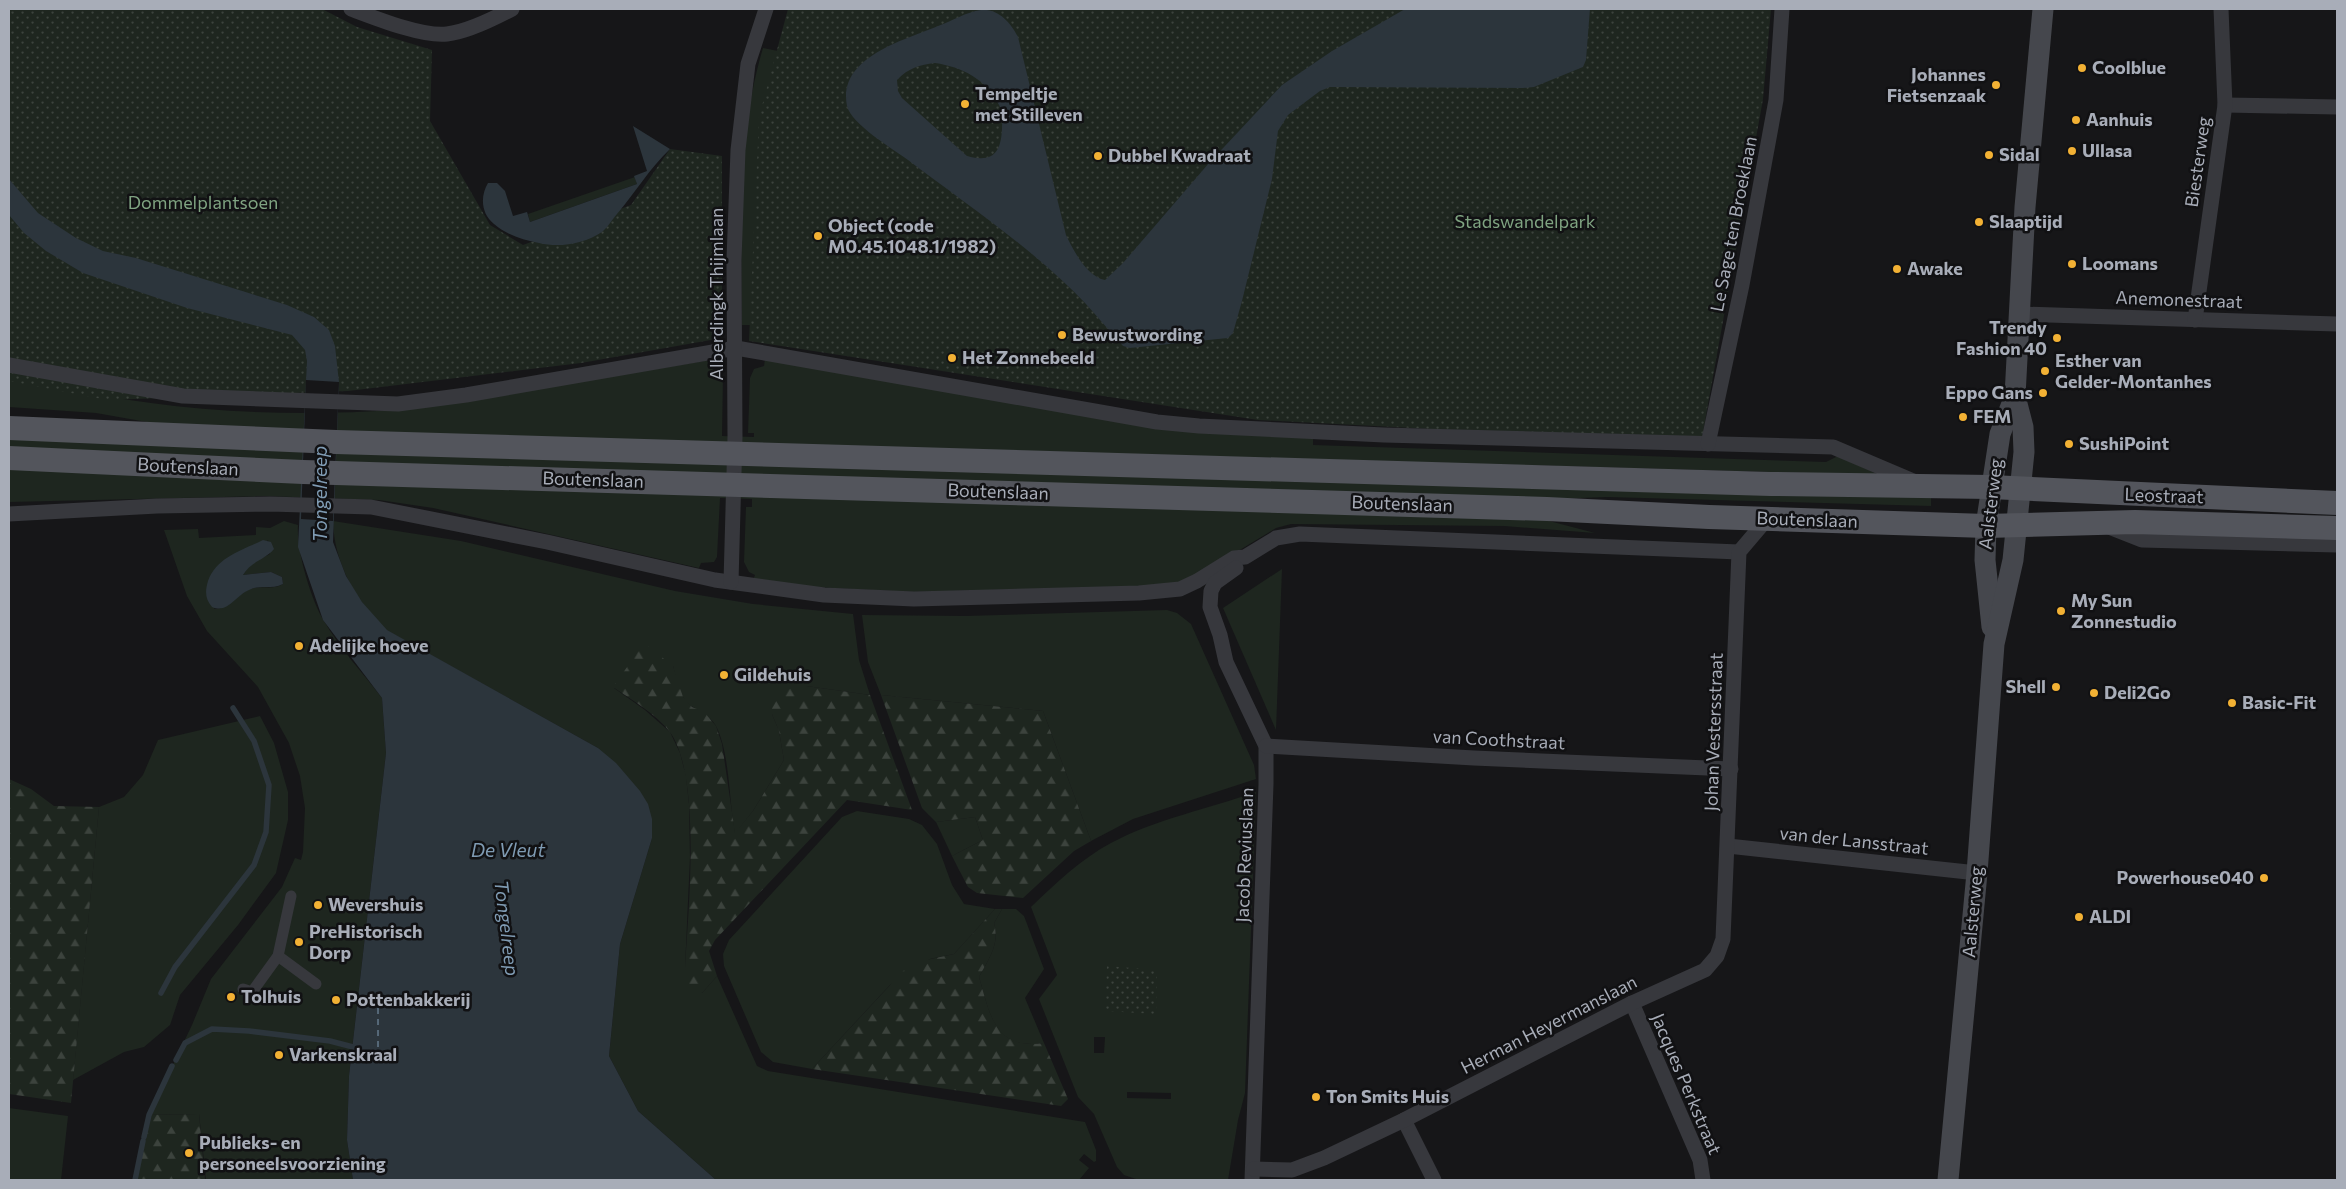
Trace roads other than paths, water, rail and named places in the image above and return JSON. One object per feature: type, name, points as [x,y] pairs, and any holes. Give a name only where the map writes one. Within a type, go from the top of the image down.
[{"type":"main road","name":"Aalsterweg","points":[[1948,1180],[1977,873],[1994,644],[2012,565],[2024,452],[2023,427],[2015,396],[2025,207],[2043,9]]},
{"type":"main road","name":"Aalsterweg","points":[[1994,644],[1984,560],[1986,526],[2000,434],[2015,396]]},
{"type":"main road","name":"Boutenslaan","points":[[9,428],[336,442],[1751,484],[1991,487]]},
{"type":"main road","name":"Boutenslaan","points":[[9,458],[303,472],[1547,509],[1986,526]]},
{"type":"main road","name":"Leostraat","points":[[1991,487],[2337,503]]},
{"type":"main road","name":"Leostraat","points":[[1986,526],[2135,522],[2337,528]]},
{"type":"street","points":[[351,9],[415,30],[447,34],[492,20],[512,9]]},
{"type":"street","name":"Alberdingk Thijmlaan","points":[[731,582],[736,348],[734,260],[740,126],[748,64],[766,9]]},
{"type":"street","name":"Le Sage ten Broeklaan","points":[[1708,444],[1742,285],[1776,100],[1782,9]]},
{"type":"street","name":"Biesterweg","points":[[2195,320],[2225,105],[2221,9]]},
{"type":"street","points":[[2225,105],[2337,107]]},
{"type":"street","name":"Anemonestraat","points":[[2020,314],[2337,324]]},
{"type":"street","name":"Boutenslaan","points":[[9,365],[183,396],[408,403],[736,348],[1157,422],[1199,426],[1384,435],[1833,447],[1923,486]]},
{"type":"street","name":"Boutenslaan","points":[[9,514],[157,506],[301,505],[371,507],[731,582],[824,594],[914,599],[1139,593],[1180,588],[1197,581],[1234,558],[1245,557],[1276,538],[1300,534],[1739,552]]},
{"type":"street","points":[[1739,552],[1767,519]]},
{"type":"street","name":"Leostraat","points":[[2102,524],[2142,540],[2337,545]]},
{"type":"street","name":"Johan Vestersstraat","points":[[1717,956],[1723,939],[1732,768],[1739,552]]},
{"type":"street","name":"Jacob Reviuslaan","points":[[1245,557],[1239,566],[1215,583],[1211,591],[1210,607],[1220,635],[1226,662],[1266,746],[1253,1175]]},
{"type":"street","name":"van Coothstraat","points":[[1266,746],[1474,758],[1732,768]]},
{"type":"street","name":"van der Lansstraat","points":[[1728,846],[1977,873]]},
{"type":"street","points":[[243,990],[252,992],[278,956],[291,896]]},
{"type":"street","points":[[278,956],[316,984]]},
{"type":"street","name":"Herman Heyermanslaan","points":[[1253,1175],[1292,1170],[1324,1158],[1404,1120],[1632,1004],[1705,970],[1717,956]]},
{"type":"street","name":"Jacques Perkstraat","points":[[1632,1004],[1700,1160],[1703,1180]]},
{"type":"street","points":[[1404,1120],[1434,1180]]},
{"type":"water","points":[[1405,9],[1590,9],[1586,60],[1583,67],[1534,87],[1330,87],[1320,91],[1288,115],[1278,131],[1272,179],[1242,301],[1233,333],[1228,338],[1130,348],[1123,346],[1085,303],[1045,265],[977,211],[873,136],[856,120],[847,106],[847,89],[852,75],[876,53],[970,13],[987,10],[998,14],[1008,22],[1018,37],[1066,235],[1086,268],[1098,278],[1105,280],[1123,263],[1209,163],[1282,85],[1332,51]],"holes":[[[935,63],[964,71],[980,81],[994,96],[1000,107],[1002,113],[1000,144],[994,154],[989,157],[976,158],[967,156],[902,98],[898,91],[897,80],[910,70]]]},
{"type":"water","points":[[633,126],[670,149],[602,232],[571,244],[547,244],[515,237],[499,228],[486,215],[483,199],[488,183],[497,183],[505,191],[513,216],[527,212],[530,222],[637,184],[634,176],[647,171]]},
{"type":"water","name":"De Vleut","points":[[9,179],[38,213],[76,238],[103,251],[136,258],[287,305],[314,317],[329,330],[335,346],[339,382],[333,542],[346,576],[362,602],[387,630],[598,748],[616,763],[640,791],[648,804],[652,819],[652,838],[620,944],[609,1056],[638,1111],[716,1180],[353,1180],[347,1140],[349,1076],[386,753],[382,698],[323,620],[298,547],[307,361],[305,350],[292,335],[187,308],[83,273],[46,251],[24,233],[9,215]]},
{"type":"water","points":[[263,540],[271,542],[274,549],[246,570],[243,575],[271,572],[282,577],[283,584],[275,587],[253,588],[244,592],[223,608],[212,607],[206,592],[208,581],[217,566],[238,551]]},
{"type":"waterway","points":[[161,993],[175,967],[254,865],[266,832],[269,785],[254,741],[233,708]]},
{"type":"waterway","points":[[176,1060],[185,1043],[212,1029],[249,1031],[330,1041],[353,1047]]},
{"type":"waterway","points":[[144,1137],[149,1115],[172,1066]]},
{"type":"waterway","points":[[135,1180],[143,1141]]},
{"type":"place","name":"Coolblue","points":[[2082,68]]},
{"type":"place","name":"Johannes Fietsenzaak","points":[[1996,85]]},
{"type":"place","name":"Tempeltje met Stilleven","points":[[965,104]]},
{"type":"place","name":"Aanhuis","points":[[2076,120]]},
{"type":"place","name":"Ullasa","points":[[2072,151]]},
{"type":"place","name":"Sidal","points":[[1989,155]]},
{"type":"place","name":"Dubbel Kwadraat","points":[[1098,156]]},
{"type":"place","name":"Slaaptijd","points":[[1979,222]]},
{"type":"place","name":"Object (code M0.45.1048.1/1982)","points":[[818,236]]},
{"type":"place","name":"Loomans","points":[[2072,264]]},
{"type":"place","name":"Awake","points":[[1897,269]]},
{"type":"place","name":"Bewustwording","points":[[1062,335]]},
{"type":"place","name":"Trendy Fashion 40","points":[[2057,338]]},
{"type":"place","name":"Het Zonnebeeld","points":[[952,358]]},
{"type":"place","name":"Esther van Gelder-Montanhes","points":[[2045,371]]},
{"type":"place","name":"Eppo Gans","points":[[2043,393]]},
{"type":"place","name":"FEM","points":[[1963,417]]},
{"type":"place","name":"SushiPoint","points":[[2069,444]]},
{"type":"place","name":"My Sun Zonnestudio","points":[[2061,611]]},
{"type":"place","name":"Adelijke hoeve","points":[[299,646]]},
{"type":"place","name":"Gildehuis","points":[[724,675]]},
{"type":"place","name":"Shell","points":[[2056,687]]},
{"type":"place","name":"Deli2Go","points":[[2094,693]]},
{"type":"place","name":"Basic-Fit","points":[[2232,703]]},
{"type":"place","name":"Powerhouse040","points":[[2264,878]]},
{"type":"place","name":"Wevershuis","points":[[318,905]]},
{"type":"place","name":"ALDI","points":[[2079,917]]},
{"type":"place","name":"PreHistorisch Dorp","points":[[299,942]]},
{"type":"place","name":"Tolhuis","points":[[231,997]]},
{"type":"place","name":"Pottenbakkerij","points":[[336,1000]]},
{"type":"place","name":"Varkenskraal","points":[[279,1055]]},
{"type":"place","name":"Ton Smits Huis","points":[[1316,1097]]},
{"type":"place","name":"Publieks- en personeelsvoorziening","points":[[189,1153]]},
{"type":"park label","name":"Dommelplantsoen","points":[[203,203]]},
{"type":"park label","name":"Stadswandelpark","points":[[1525,222]]},
{"type":"water label","name":"Tongelreep","points":[[320,494]]},
{"type":"water label","name":"Tongelreep","points":[[507,928]]}]
